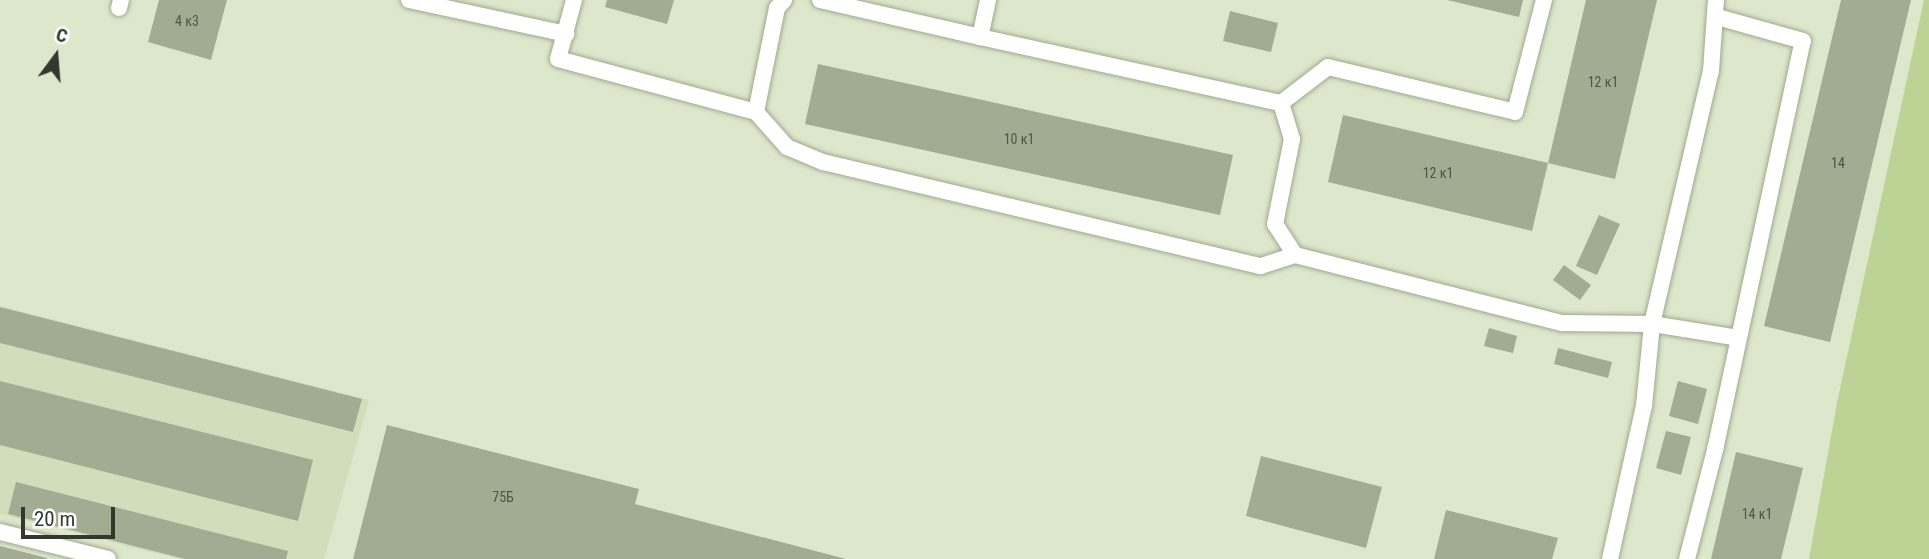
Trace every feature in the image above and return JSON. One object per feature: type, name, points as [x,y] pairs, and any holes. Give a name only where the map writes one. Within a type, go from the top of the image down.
[{"type":"lane","points":[[410,0],[566,34]]},
{"type":"lane","points":[[574,0],[558,59],[756,112],[787,147],[823,162],[1261,266],[1295,255],[1562,323],[1653,324],[1738,338]]},
{"type":"lane","points":[[756,112],[756,97],[777,8],[784,0]]},
{"type":"lane","points":[[820,0],[1282,103]]},
{"type":"lane","points":[[980,37],[988,0]]},
{"type":"lane","points":[[1282,103],[1328,67],[1515,112],[1544,0]]},
{"type":"lane","points":[[1610,559],[1644,406],[1653,324],[1711,71],[1717,17],[1716,0]]},
{"type":"lane","points":[[1687,559],[1715,450],[1803,41],[1717,17]]},
{"type":"lane","points":[[1282,103],[1292,139],[1275,224],[1295,255]]},
{"type":"lane","points":[[0,531],[108,559]]},
{"type":"shaded area","points":[[0,306],[369,400],[324,559],[179,559],[0,514]]},
{"type":"green space","points":[[1924,0],[1929,0],[1929,559],[1809,559],[1837,403]]},
{"type":"building","points":[[159,0],[227,0],[211,60],[148,42]]},
{"type":"building","points":[[607,0],[674,0],[667,24],[605,7]]},
{"type":"building","points":[[1447,0],[1523,0],[1519,17]]},
{"type":"building","points":[[1586,0],[1657,0],[1615,179],[1548,163]]},
{"type":"building","points":[[1841,0],[1911,0],[1830,342],[1764,326]]},
{"type":"building","points":[[1230,11],[1278,23],[1271,52],[1223,41]]},
{"type":"building","points":[[818,64],[1233,155],[1220,215],[805,124]]},
{"type":"building","points":[[1343,115],[1548,163],[1532,231],[1328,182]]},
{"type":"building","points":[[1599,215],[1620,224],[1597,275],[1576,266]]},
{"type":"building","points":[[1564,265],[1591,285],[1580,300],[1553,280]]},
{"type":"building","points":[[0,307],[362,399],[353,432],[0,343]]},
{"type":"building","points":[[1489,328],[1517,336],[1513,353],[1484,346]]},
{"type":"building","points":[[1558,348],[1612,362],[1608,378],[1554,364]]},
{"type":"building","points":[[0,381],[313,460],[298,521],[0,445]]},
{"type":"building","points":[[1678,381],[1707,389],[1698,424],[1669,416]]},
{"type":"building","points":[[387,425],[639,489],[635,504],[846,559],[353,559]]},
{"type":"building","points":[[1666,431],[1691,437],[1681,475],[1656,468]]},
{"type":"building","points":[[1736,452],[1803,468],[1781,559],[1711,559]]},
{"type":"building","points":[[1261,456],[1382,487],[1366,548],[1246,516]]},
{"type":"building","points":[[16,482],[288,551],[286,559],[185,559],[8,514]]},
{"type":"building","points":[[1446,510],[1558,538],[1552,559],[1434,559]]},
{"type":"building","points":[[0,546],[47,558],[47,559],[0,559]]}]
